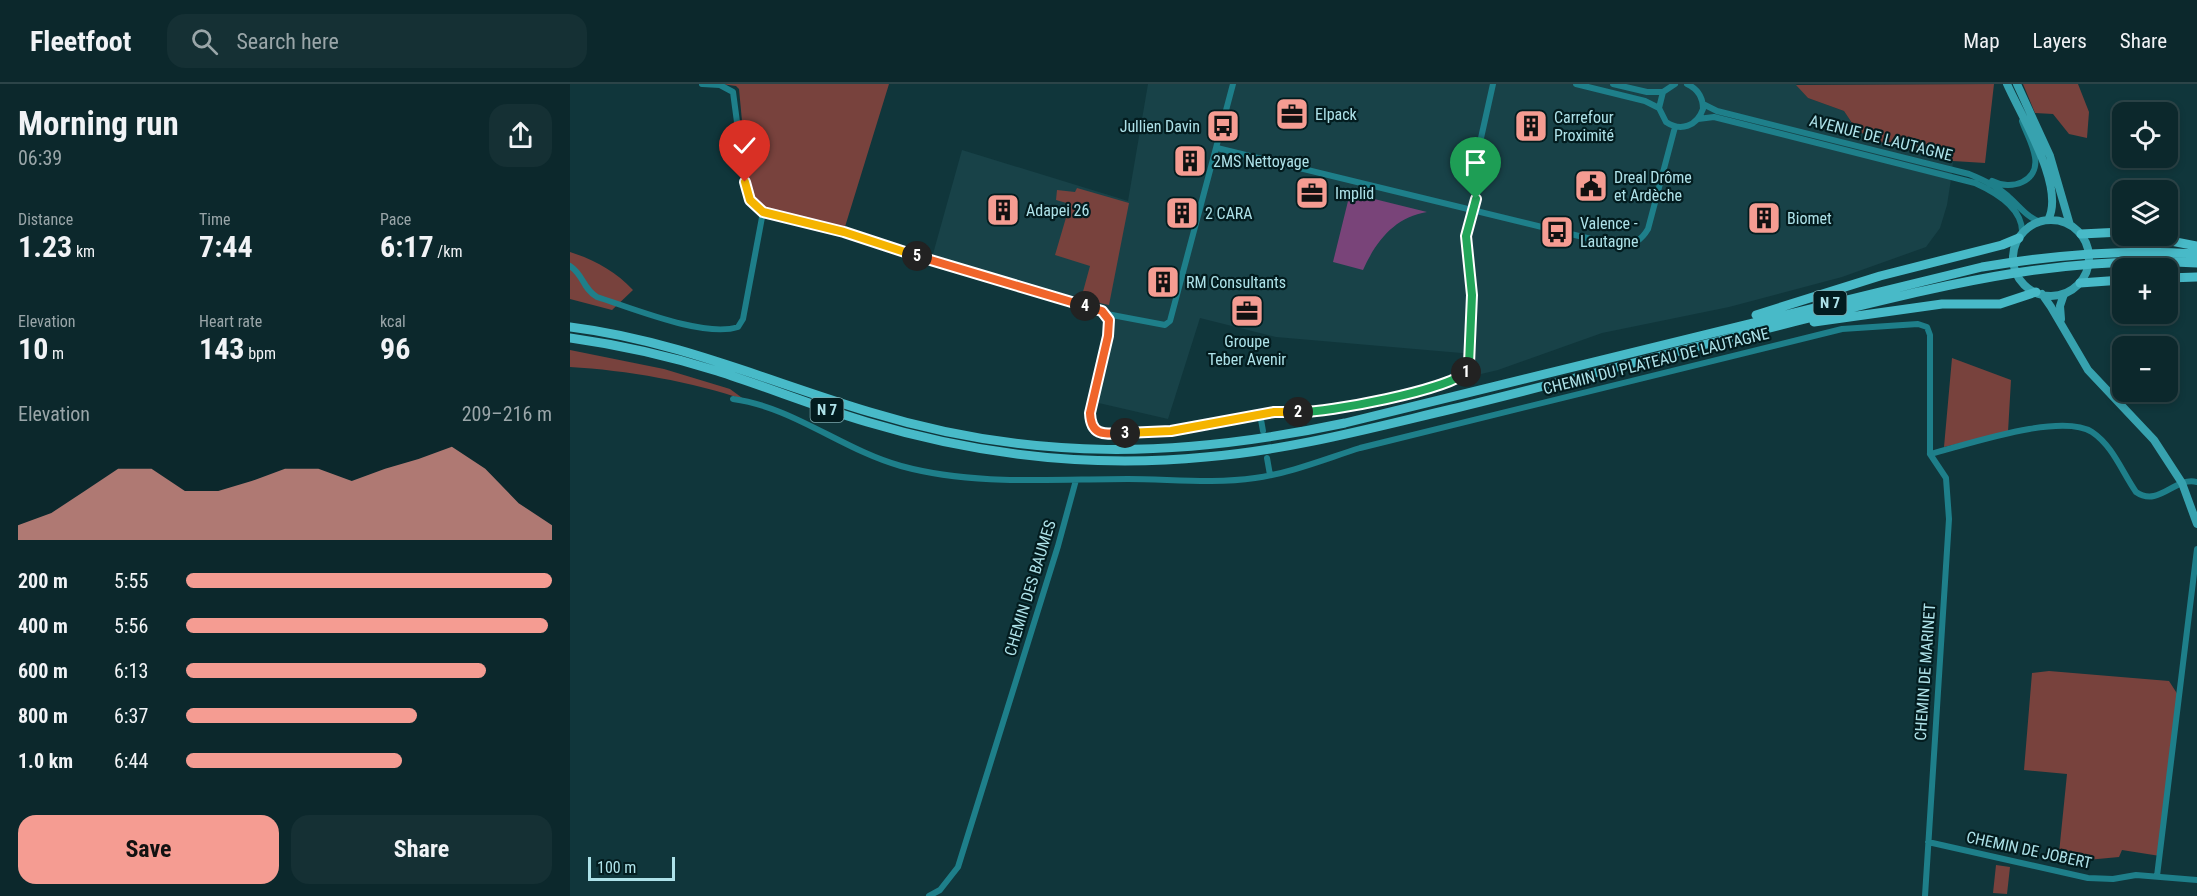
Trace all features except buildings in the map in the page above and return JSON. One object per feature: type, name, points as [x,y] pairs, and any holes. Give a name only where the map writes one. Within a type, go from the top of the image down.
[{"type":"highway","points":[[2081,234],[2112,232]]},
{"type":"highway","points":[[1655,346],[1880,276],[2002,245],[2020,236]]},
{"type":"highway","points":[[2178,242],[2197,246]]},
{"type":"highway","name":"N 7","points":[[570,338],[637,349],[676,359],[852,418],[959,446],[1038,457],[1134,461],[1226,455],[1326,438],[1484,401],[2022,265],[2100,258],[2197,254]]},
{"type":"highway","name":"N 7","points":[[2100,258],[2197,263]]},
{"type":"highway","name":"N 7","points":[[570,327],[678,348],[870,412],[933,429],[1003,442],[1110,450],[1200,447],[1286,435],[1927,279],[2007,268]]},
{"type":"highway","points":[[2178,278],[2197,277]]},
{"type":"highway","points":[[2080,283],[2112,281]]},
{"type":"highway","points":[[1744,334],[1942,304],[1991,305],[2036,292]]},
{"type":"main road","points":[[2007,84],[2041,158],[2054,205],[2044,221],[2020,236],[2014,252],[2014,267],[2019,278],[2036,292],[2062,324],[2088,370],[2154,440],[2182,483],[2197,524]]},
{"type":"main road","points":[[2017,84],[2050,156],[2070,225]]},
{"type":"main road","points":[[2044,221],[2070,225],[2081,234],[2090,256],[2086,273],[2080,283],[2064,294],[2060,306],[2062,324]]},
{"type":"main road","points":[[2036,292],[2064,294]]},
{"type":"street","points":[[702,84],[720,85],[733,92],[745,182],[750,200],[763,212],[844,232],[1102,311],[1162,325],[1170,321],[1233,84]]},
{"type":"street","points":[[1102,311],[1109,320],[1109,329],[1090,413],[1090,425],[1096,431],[1110,434],[1171,431],[1274,412],[1317,413],[1348,408],[1461,377],[1469,364],[1471,339],[1472,295],[1466,236],[1482,175],[1481,138],[1492,84]]},
{"type":"street","points":[[1576,84],[1645,101],[1659,108],[1666,122],[1675,127],[1688,126],[1698,119],[1703,104],[1698,91],[1687,84]]},
{"type":"street","points":[[1613,84],[1647,92],[1663,92],[1675,84]]},
{"type":"street","points":[[1659,108],[1663,92]]},
{"type":"street","name":"AVENUE DE LAUTAGNE","points":[[1703,104],[1717,111],[1969,174],[1994,185],[2010,197],[2027,216],[2044,221]]},
{"type":"street","name":"AVENUE DE LAUTAGNE","points":[[1698,119],[1714,117],[1975,183],[2003,198],[2019,218],[2020,236]]},
{"type":"street","points":[[1969,174],[1983,176],[2005,186],[2020,184],[2027,179],[2032,172],[2035,158],[2021,117]]},
{"type":"street","points":[[1217,148],[1620,246],[1632,244],[1642,238],[1652,219],[1675,127]]},
{"type":"street","points":[[570,266],[580,274],[587,291],[597,297],[673,321],[729,330],[738,327],[742,319],[763,212]]},
{"type":"street","name":"CHEMIN DU PLATEAU DE LAUTAGNE","points":[[1270,475],[1288,472],[1381,443],[1842,329],[1905,324],[1927,327],[1930,335],[1929,454]]},
{"type":"street","points":[[733,399],[745,400],[788,415],[856,449],[898,465],[932,474],[964,478],[1239,480],[1270,475],[1268,458]]},
{"type":"street","points":[[1260,414],[1263,431]]},
{"type":"street","points":[[1929,454],[2038,427],[2064,424],[2080,426],[2093,433],[2106,445],[2136,492],[2141,495],[2154,497],[2184,481],[2197,482]]},
{"type":"street","name":"CHEMIN DE MARINET","points":[[1925,896],[1949,519],[1946,478],[1929,454]]},
{"type":"street","name":"CHEMIN DES BAUMES","points":[[929,896],[940,890],[958,867],[1058,546],[1076,480]]},
{"type":"street","points":[[2157,876],[2197,549]]},
{"type":"street","name":"CHEMIN DE JOBERT","points":[[1928,842],[2088,878],[2157,876],[2197,880]]},
{"type":"shaded area","points":[[721,84],[889,84],[844,230],[770,211],[755,202],[748,185],[739,89],[736,86]]},
{"type":"shaded area","points":[[1148,84],[1796,84],[1808,98],[1844,111],[1856,129],[1872,140],[1953,161],[1952,173],[1947,205],[1940,228],[1926,247],[1842,277],[1729,307],[1602,333],[1498,370],[1464,378],[1469,373],[1473,354],[1276,337],[1200,318],[1168,419],[1090,401],[1108,327],[1106,319],[1099,313],[943,267],[933,254],[962,150],[1128,201]]},
{"type":"shaded area","points":[[1994,84],[1985,163],[1953,161],[1872,140],[1856,129],[1844,111],[1808,98],[1796,85]]},
{"type":"shaded area","points":[[2023,84],[2078,84],[2089,112],[2087,138],[2069,134],[2053,114],[2035,113]]},
{"type":"shaded area","points":[[1077,188],[1129,203],[1109,305],[1081,299],[1090,266],[1055,255],[1070,204],[1056,200],[1057,190],[1075,192]]},
{"type":"shaded area","points":[[1350,193],[1427,212],[1405,219],[1388,232],[1374,249],[1363,270],[1333,262]]},
{"type":"shaded area","points":[[570,252],[604,267],[633,290],[612,310],[570,299]]},
{"type":"shaded area","points":[[570,350],[664,369],[730,389],[745,400],[659,378],[570,367]]},
{"type":"shaded area","points":[[1952,358],[2011,380],[2008,432],[1944,447]]},
{"type":"shaded area","points":[[2049,671],[2169,681],[2178,695],[2160,856],[2122,850],[2119,857],[2087,860],[2059,853],[2067,774],[2024,770],[2032,673]]},
{"type":"shaded area","points":[[1996,865],[2010,867],[2007,894],[1993,893]]},
{"type":"place","name":"Elpack","points":[[1292,114]]},
{"type":"place","name":"Jullien Davin","points":[[1223,126]]},
{"type":"place","name":"Carrefour Proximité","points":[[1531,126]]},
{"type":"place","name":"2MS Nettoyage","points":[[1190,161]]},
{"type":"place","name":"Dreal Drôme et Ardèche","points":[[1591,186]]},
{"type":"place","name":"Implid","points":[[1312,193]]},
{"type":"place","name":"Adapei 26","points":[[1003,210]]},
{"type":"place","name":"2 CARA","points":[[1182,213]]},
{"type":"place","name":"Biomet","points":[[1764,218]]},
{"type":"place","name":"Valence - Lautagne","points":[[1557,232]]},
{"type":"place","name":"RM Consultants","points":[[1163,282]]},
{"type":"place","name":"Groupe Teber Avenir","points":[[1247,311]]},
{"type":"route","points":[[745,182],[750,200],[763,212],[844,232],[1102,311],[1109,320],[1109,329],[1090,413],[1090,425],[1096,431],[1110,434],[1171,431],[1274,412],[1332,411],[1461,377],[1467,371],[1469,364],[1473,315],[1466,236],[1476,199]]}]
